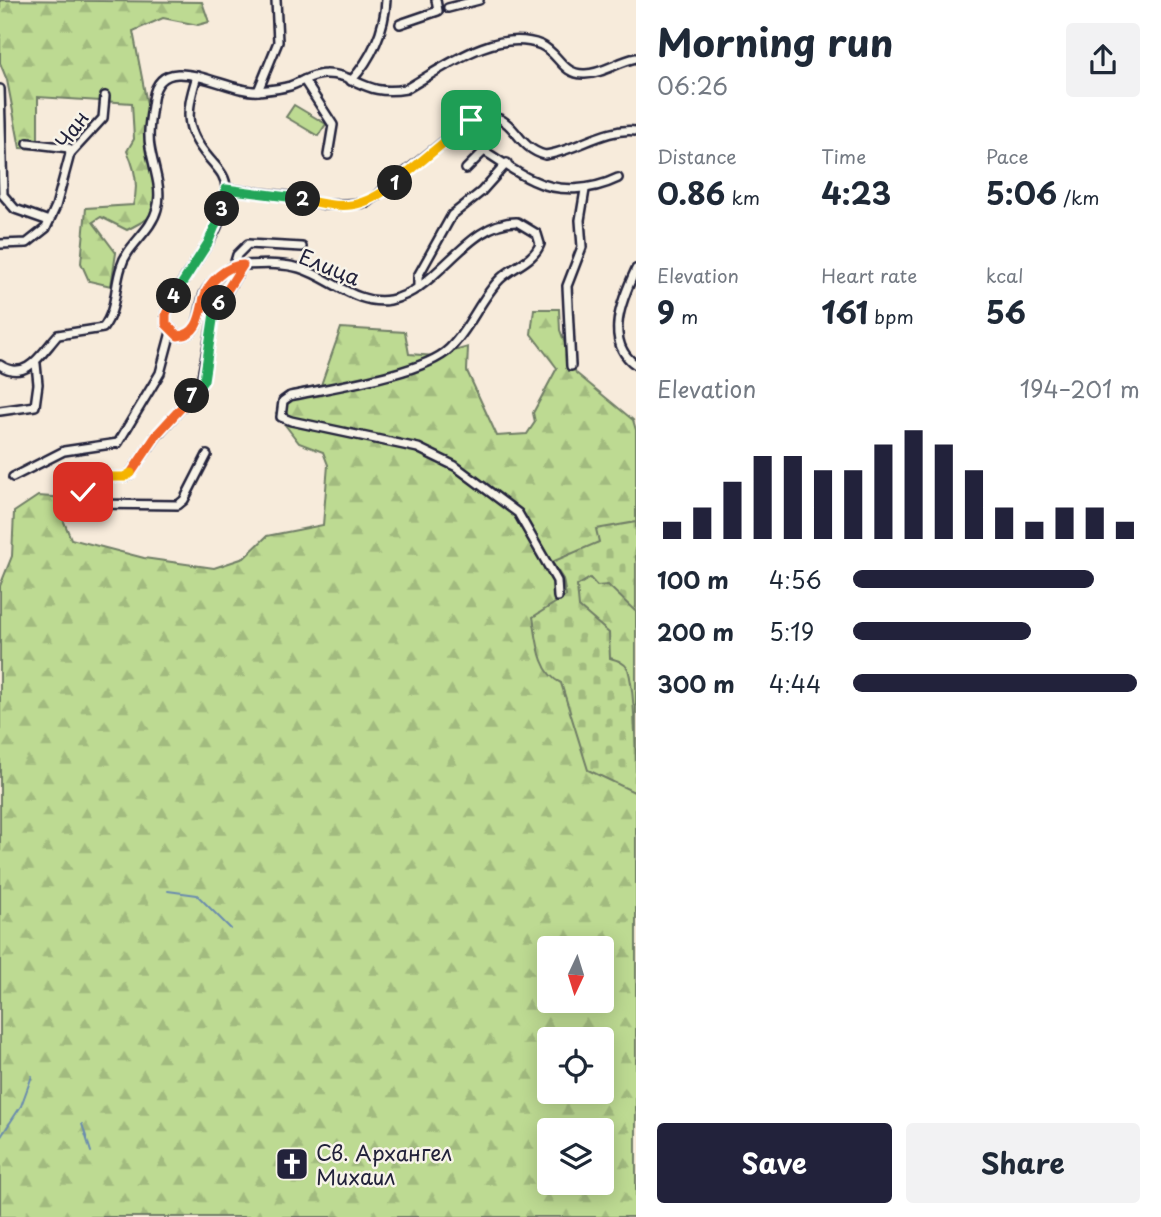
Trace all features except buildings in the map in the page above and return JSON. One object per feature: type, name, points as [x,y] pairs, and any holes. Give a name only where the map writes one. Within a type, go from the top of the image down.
[{"type":"street","points":[[258,91],[278,42],[276,0]]},
{"type":"street","points":[[351,81],[361,70],[380,34],[386,0]]},
{"type":"street","points":[[400,24],[438,10],[436,0]]},
{"type":"street","points":[[448,8],[479,0]]},
{"type":"street","points":[[0,365],[17,370],[36,364],[58,335],[103,328],[111,318],[121,264],[152,223],[158,209],[160,193],[149,130],[154,93],[161,81],[172,75],[183,72],[226,87],[258,91],[324,74],[380,92],[406,89],[490,45],[507,42],[542,46],[563,67],[575,73],[599,71],[636,58]]},
{"type":"street","points":[[197,76],[188,121],[193,138],[220,171],[226,189],[208,243],[170,302],[166,324],[171,332],[178,336],[191,332],[197,326],[205,292],[239,265]]},
{"type":"street","points":[[304,80],[333,125],[328,155]]},
{"type":"street","points":[[0,89],[3,195],[15,209],[49,220],[32,241],[0,244]]},
{"type":"street","name":"Чан","points":[[49,220],[70,155],[103,118],[105,96]]},
{"type":"street","points":[[226,189],[297,197],[325,205],[367,203],[471,120],[488,114],[505,121],[532,148],[545,155],[582,145],[618,129],[636,131]]},
{"type":"street","points":[[28,143],[68,148],[70,155]]},
{"type":"street","points":[[466,169],[484,151],[532,180],[585,190],[618,178]]},
{"type":"street","points":[[418,288],[418,276],[452,215],[481,192],[507,163]]},
{"type":"street","points":[[571,366],[567,286],[582,247],[580,220],[585,190]]},
{"type":"street","name":"Елица","points":[[239,265],[297,267],[348,293],[376,301],[400,297],[418,288],[471,242],[496,226],[510,222],[522,223],[533,230],[539,238],[534,254],[500,279],[465,332],[444,354],[426,363],[355,383],[290,396],[283,401],[282,417],[418,448],[455,466],[518,513],[557,581],[558,597]]},
{"type":"street","points":[[206,455],[184,500],[178,505],[92,504],[83,498],[85,484],[92,477],[124,477],[130,474],[158,433],[200,387],[214,313],[239,265],[237,255],[248,244],[302,247]]},
{"type":"street","points":[[636,270],[621,302],[618,332],[621,350],[636,365]]},
{"type":"street","points":[[13,477],[64,451],[118,443],[160,373],[171,332]]},
{"type":"street","points":[[0,411],[35,406],[38,384],[36,364]]},
{"type":"green space","points":[[0,0],[202,2],[209,22],[198,25],[163,18],[133,31],[147,104],[145,141],[156,186],[151,217],[127,230],[101,217],[93,222],[116,253],[111,286],[89,281],[81,263],[86,208],[133,205],[135,178],[127,151],[134,139],[132,103],[38,97],[38,149],[20,148],[7,80],[0,63]]},
{"type":"green space","points":[[294,105],[326,124],[318,136],[286,117]]},
{"type":"green space","points":[[534,309],[559,309],[560,330],[576,373],[633,420],[636,430],[636,1217],[0,1217],[0,586],[12,556],[14,512],[38,496],[67,498],[62,517],[71,539],[144,558],[214,568],[244,558],[267,536],[323,525],[328,465],[323,452],[299,443],[276,413],[291,391],[321,385],[341,328],[405,332],[409,354],[436,356],[468,347],[467,371],[497,436],[527,434],[535,422],[533,413],[557,368],[531,334]]},
{"type":"green space","points":[[636,522],[636,612],[608,585],[597,586],[590,578],[577,586],[579,607],[609,633],[610,658],[628,669],[634,711],[636,793],[588,770],[561,683],[553,678],[543,663],[533,617],[566,596],[563,579],[552,562],[599,542],[596,529]]},
{"type":"waterway","points":[[168,891],[197,895],[231,929]]},
{"type":"waterway","points":[[0,1138],[21,1106],[32,1076]]},
{"type":"waterway","points":[[82,1124],[91,1152]]},
{"type":"place","name":"Св. Архангел Михаил","points":[[292,1164]]},
{"type":"route","points":[[83,492],[88,479],[92,477],[118,478],[130,474],[158,433],[204,380],[214,313],[236,281],[243,265],[234,265],[224,272],[205,292],[197,326],[191,332],[178,336],[171,332],[166,324],[166,314],[170,302],[208,243],[223,205],[226,189],[297,197],[325,205],[350,206],[367,203],[471,120]]}]
